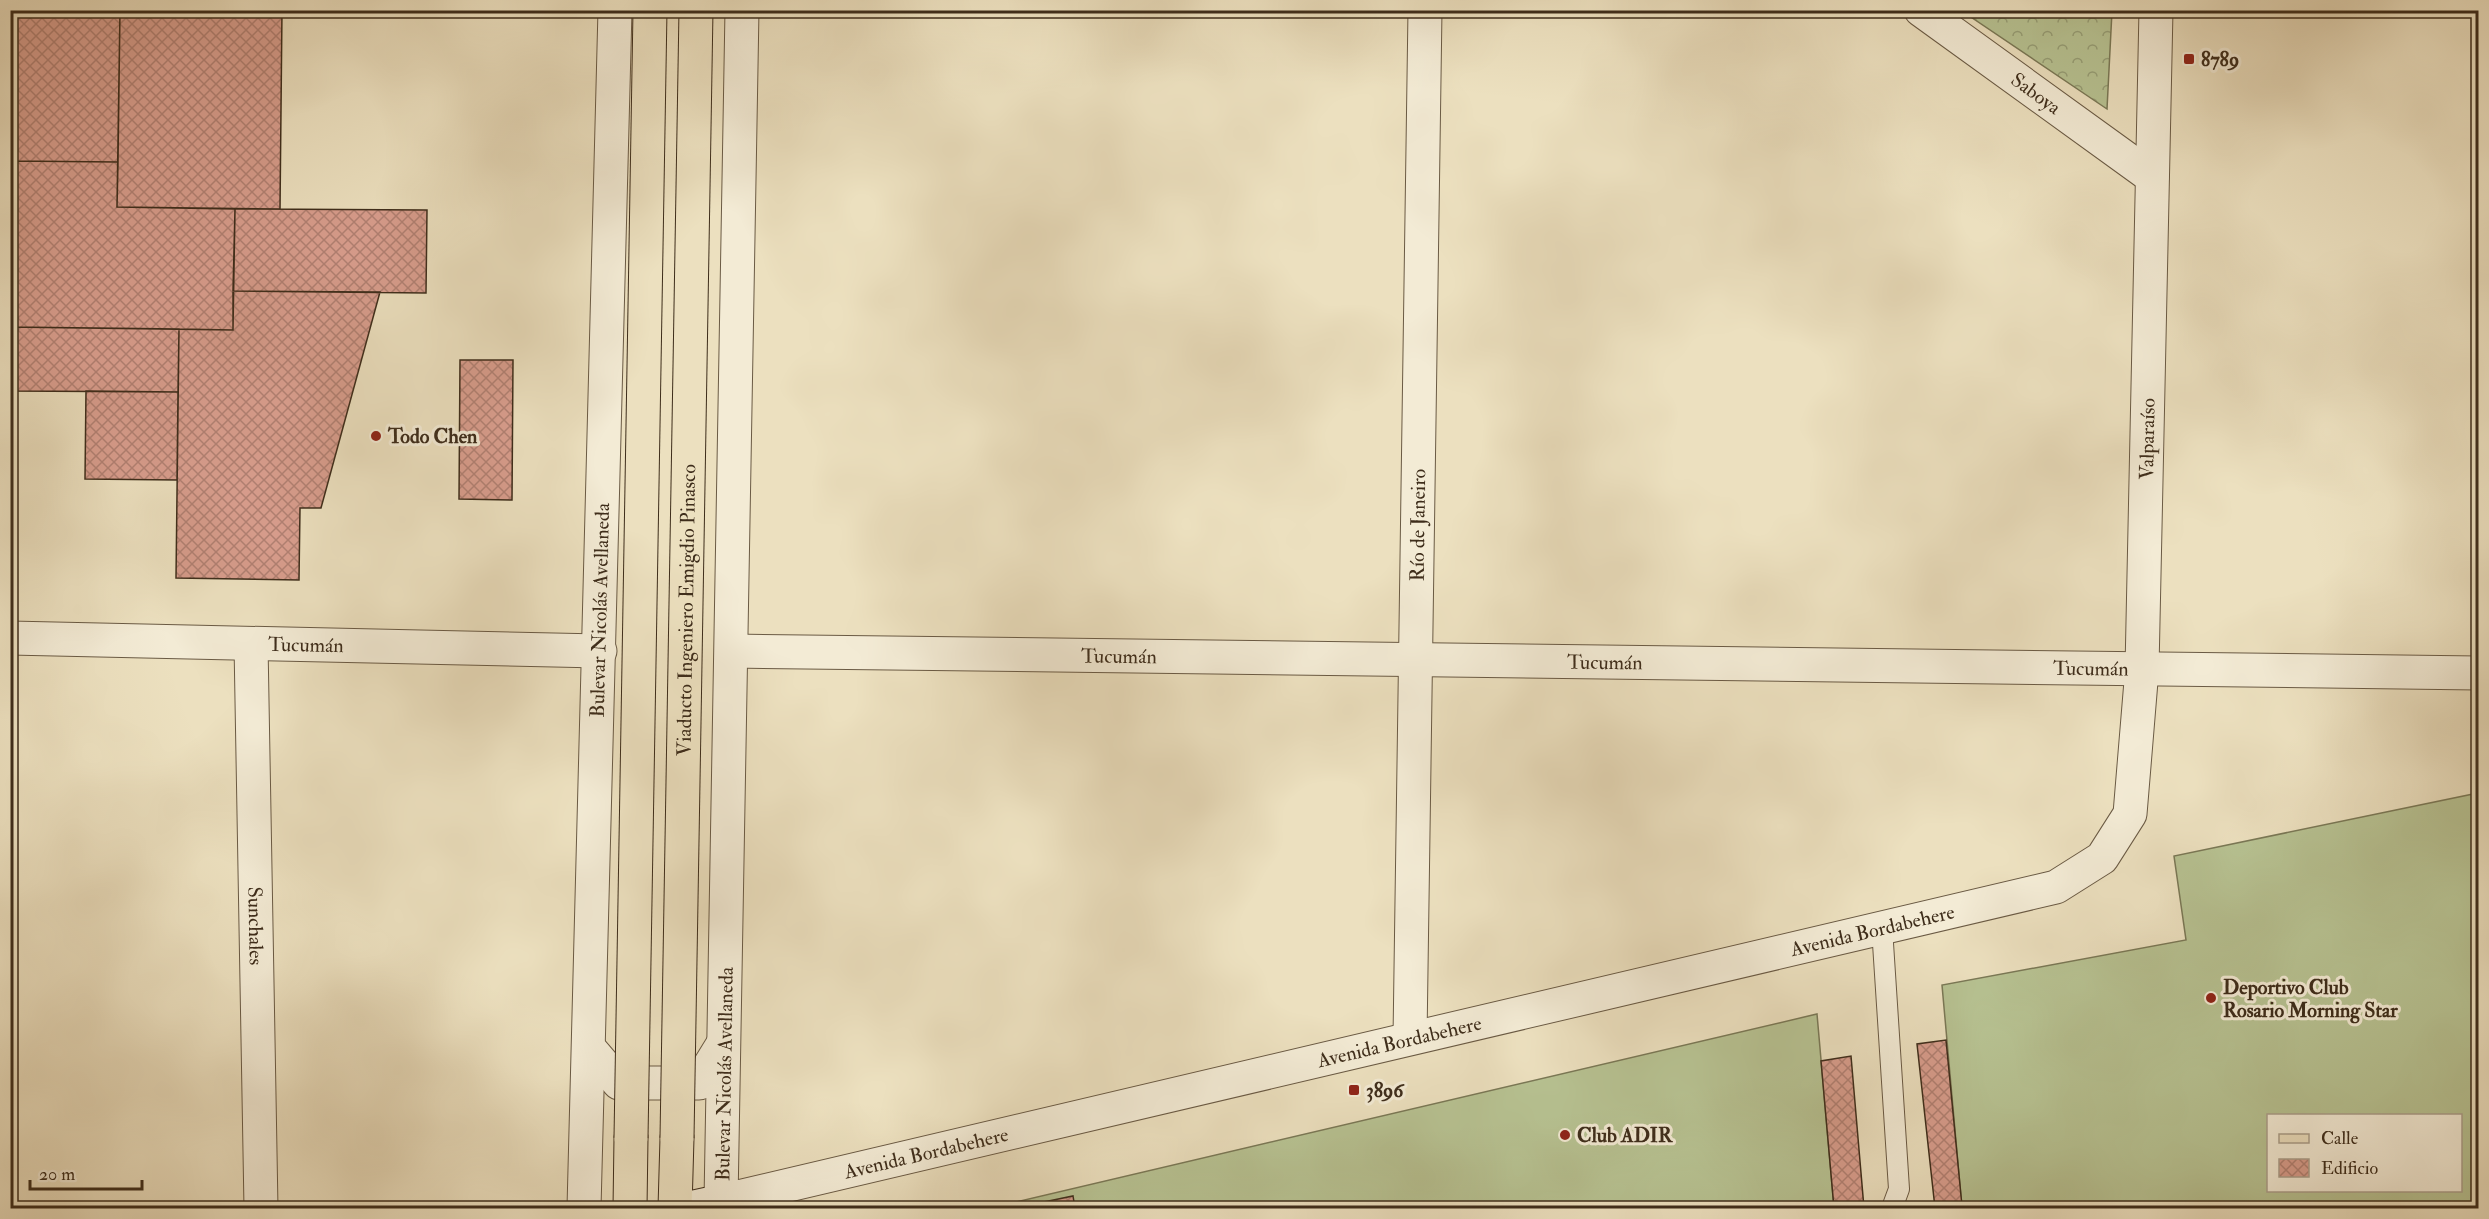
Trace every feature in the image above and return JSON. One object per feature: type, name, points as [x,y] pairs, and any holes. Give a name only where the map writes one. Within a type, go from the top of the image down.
[{"type":"main road","points":[[630,1209],[650,10]]},
{"type":"main road","name":"Viaducto Ingeniero Emigdio Pinasco","points":[[675,1209],[696,10]]},
{"type":"street","name":"Bulevar Nicolás Avellaneda","points":[[584,1209],[615,10]]},
{"type":"street","name":"Bulevar Nicolás Avellaneda","points":[[721,1201],[742,10]]},
{"type":"street","name":"Río de Janeiro","points":[[1410,1038],[1425,10]]},
{"type":"street","name":"Saboya","points":[[1922,10],[2152,177]]},
{"type":"street","name":"Valparaíso","points":[[2103,858],[2130,814],[2142,669],[2156,10]]},
{"type":"street","name":"Tucumán","points":[[10,638],[600,651]]},
{"type":"street","name":"Sunchales","points":[[251,644],[261,1209]]},
{"type":"street","name":"Tucumán","points":[[732,651],[2478,673]]},
{"type":"street","name":"Avenida Bordabehere","points":[[689,1209],[2056,887],[2103,858]]},
{"type":"street","points":[[589,1048],[619,1083],[699,1083],[724,1042]]},
{"type":"lane","points":[[1882,928],[1899,1189],[1892,1209]]},
{"type":"green space","points":[[1962,11],[2112,11],[2107,109]]},
{"type":"green space","name":"Deportivo Club Rosario Morning Star","points":[[2478,793],[2478,1208],[1962,1208],[1942,985],[2186,940],[2174,856]]},
{"type":"green space","name":"Club ADIR","points":[[1817,1014],[1834,1208],[990,1208]]},
{"type":"building","points":[[10,10],[120,10],[118,162],[10,161]]},
{"type":"building","points":[[120,10],[282,10],[280,209],[117,207]]},
{"type":"building","points":[[10,161],[118,162],[117,207],[235,209],[233,330],[10,327]]},
{"type":"building","points":[[235,209],[427,210],[426,293],[233,291]]},
{"type":"building","points":[[233,291],[380,292],[321,508],[300,508],[299,580],[176,578],[179,329],[233,330]]},
{"type":"building","points":[[10,327],[179,329],[178,392],[10,391]]},
{"type":"building","points":[[460,360],[513,360],[512,500],[459,499]]},
{"type":"building","points":[[86,391],[178,392],[177,480],[85,479]]},
{"type":"building","points":[[1946,1040],[1962,1206],[1935,1208],[1917,1044]]},
{"type":"building","points":[[1851,1056],[1864,1208],[1834,1208],[1821,1061]]},
{"type":"building","points":[[1073,1196],[1075,1208],[1015,1208]]},
{"type":"place","name":"8789","points":[[2189,59]]},
{"type":"place","name":"Todo Chen","points":[[376,436]]},
{"type":"place","name":"Deportivo Club Rosario Morning Star","points":[[2211,998]]},
{"type":"place","name":"3896","points":[[1354,1090]]},
{"type":"place","name":"Club ADIR","points":[[1565,1135]]}]
